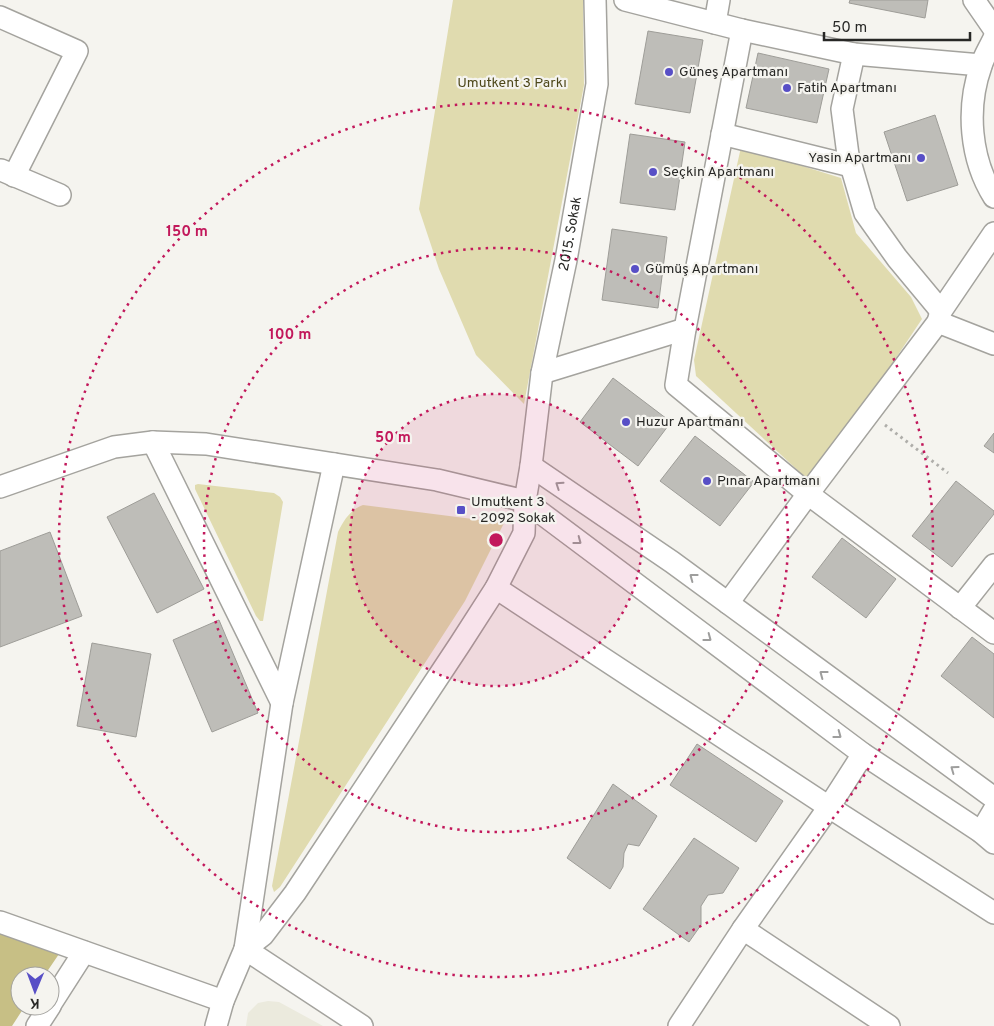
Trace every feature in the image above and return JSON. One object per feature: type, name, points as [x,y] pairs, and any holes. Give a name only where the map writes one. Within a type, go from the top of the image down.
[{"type":"street","name":"2015. Sokak","points":[[244,949],[263,935],[294,893],[496,588],[524,533],[525,501],[542,373],[566,260],[597,84],[596,0]]},
{"type":"street","points":[[625,0],[742,30],[854,54],[981,65]]},
{"type":"street","points":[[716,23],[719,0]]},
{"type":"street","points":[[974,0],[994,28]]},
{"type":"street","points":[[0,18],[77,51],[7,173],[60,195]]},
{"type":"street","points":[[742,30],[676,385],[808,494],[994,633]]},
{"type":"street","points":[[994,38],[981,65],[973,96],[972,128],[977,159],[994,197]]},
{"type":"street","points":[[854,54],[842,109],[848,155],[866,213],[939,316],[994,344]]},
{"type":"street","points":[[722,134],[851,166]]},
{"type":"street","points":[[728,604],[939,316],[994,233]]},
{"type":"street","points":[[542,373],[685,329]]},
{"type":"street","points":[[153,442],[282,703]]},
{"type":"street","points":[[0,487],[114,447],[153,442],[206,444],[437,480],[525,501],[864,754],[988,838],[994,810]]},
{"type":"street","points":[[216,1026],[223,1001],[244,949],[282,703],[334,464]]},
{"type":"street","points":[[531,466],[672,562],[994,798]]},
{"type":"street","points":[[960,608],[994,565]]},
{"type":"street","points":[[496,588],[829,808],[994,913]]},
{"type":"street","points":[[679,1026],[743,929],[829,808],[864,754]]},
{"type":"street","points":[[0,922],[223,1001]]},
{"type":"street","points":[[743,929],[889,1026]]},
{"type":"street","points":[[244,949],[362,1026]]},
{"type":"street","points":[[60,990],[84,952]]},
{"type":"path","points":[[869,413],[948,473]]},
{"type":"shaded area","points":[[0,932],[59,954],[51,966],[10,966],[10,1016],[18,1016],[12,1026],[0,1026]]},
{"type":"shaded area","points":[[268,1001],[279,1002],[323,1026],[246,1026],[248,1013],[258,1003]]},
{"type":"green space","name":"Umutkent 3 Parkı","points":[[453,0],[583,0],[584,85],[524,404],[476,355],[439,269],[419,209]]},
{"type":"green space","points":[[741,147],[841,178],[856,233],[911,297],[922,319],[817,476],[805,477],[696,376],[694,360]]},
{"type":"green space","points":[[195,485],[274,493],[283,502],[263,621],[260,621],[256,616],[195,489]]},
{"type":"green space","points":[[363,505],[504,523],[465,601],[280,887],[274,892],[272,886],[338,532],[348,516]]},
{"type":"building","points":[[850,0],[928,0],[925,18],[849,3]]},
{"type":"building","name":"Güneş Apartmanı","points":[[648,31],[703,40],[690,113],[635,104]]},
{"type":"building","name":"Fatih Apartmanı","points":[[758,53],[829,69],[817,123],[746,108]]},
{"type":"building","name":"Yasin Apartmanı","points":[[935,115],[958,185],[907,201],[884,132]]},
{"type":"building","name":"Seçkin Apartmanı","points":[[630,134],[685,142],[675,210],[620,203]]},
{"type":"building","name":"Gümüş Apartmanı","points":[[612,229],[667,237],[658,308],[602,300]]},
{"type":"building","name":"Huzur Apartmanı","points":[[613,378],[671,422],[638,466],[580,422]]},
{"type":"building","points":[[994,433],[994,453],[984,446]]},
{"type":"building","name":"Pınar Apartmanı","points":[[695,436],[754,482],[720,526],[660,481]]},
{"type":"building","points":[[956,481],[994,511],[994,514],[952,567],[912,536]]},
{"type":"building","points":[[154,493],[204,589],[157,613],[107,517]]},
{"type":"building","points":[[50,532],[82,616],[0,647],[0,551]]},
{"type":"building","points":[[842,538],[896,579],[866,618],[812,577]]},
{"type":"building","points":[[219,620],[258,713],[212,732],[173,640]]},
{"type":"building","points":[[972,637],[994,654],[994,718],[941,676]]},
{"type":"building","points":[[92,643],[151,654],[136,737],[77,726]]},
{"type":"building","points":[[697,744],[783,801],[756,842],[670,785]]},
{"type":"building","points":[[613,784],[657,816],[639,846],[628,844],[624,853],[623,867],[610,889],[567,858]]},
{"type":"building","points":[[694,838],[739,868],[723,893],[708,895],[701,906],[701,925],[689,942],[643,909]]},
{"type":"place","name":"Güneş Apartmanı","points":[[669,72]]},
{"type":"place","name":"Fatih Apartmanı","points":[[787,88]]},
{"type":"place","name":"Yasin Apartmanı","points":[[921,158]]},
{"type":"place","name":"Seçkin Apartmanı","points":[[653,172]]},
{"type":"place","name":"Gümüş Apartmanı","points":[[635,269]]},
{"type":"place","name":"Huzur Apartmanı","points":[[626,422]]},
{"type":"place","name":"Pınar Apartmanı","points":[[707,481]]},
{"type":"place","name":"Umutkent 3 - 2092 Sokak","points":[[461,510]]}]
